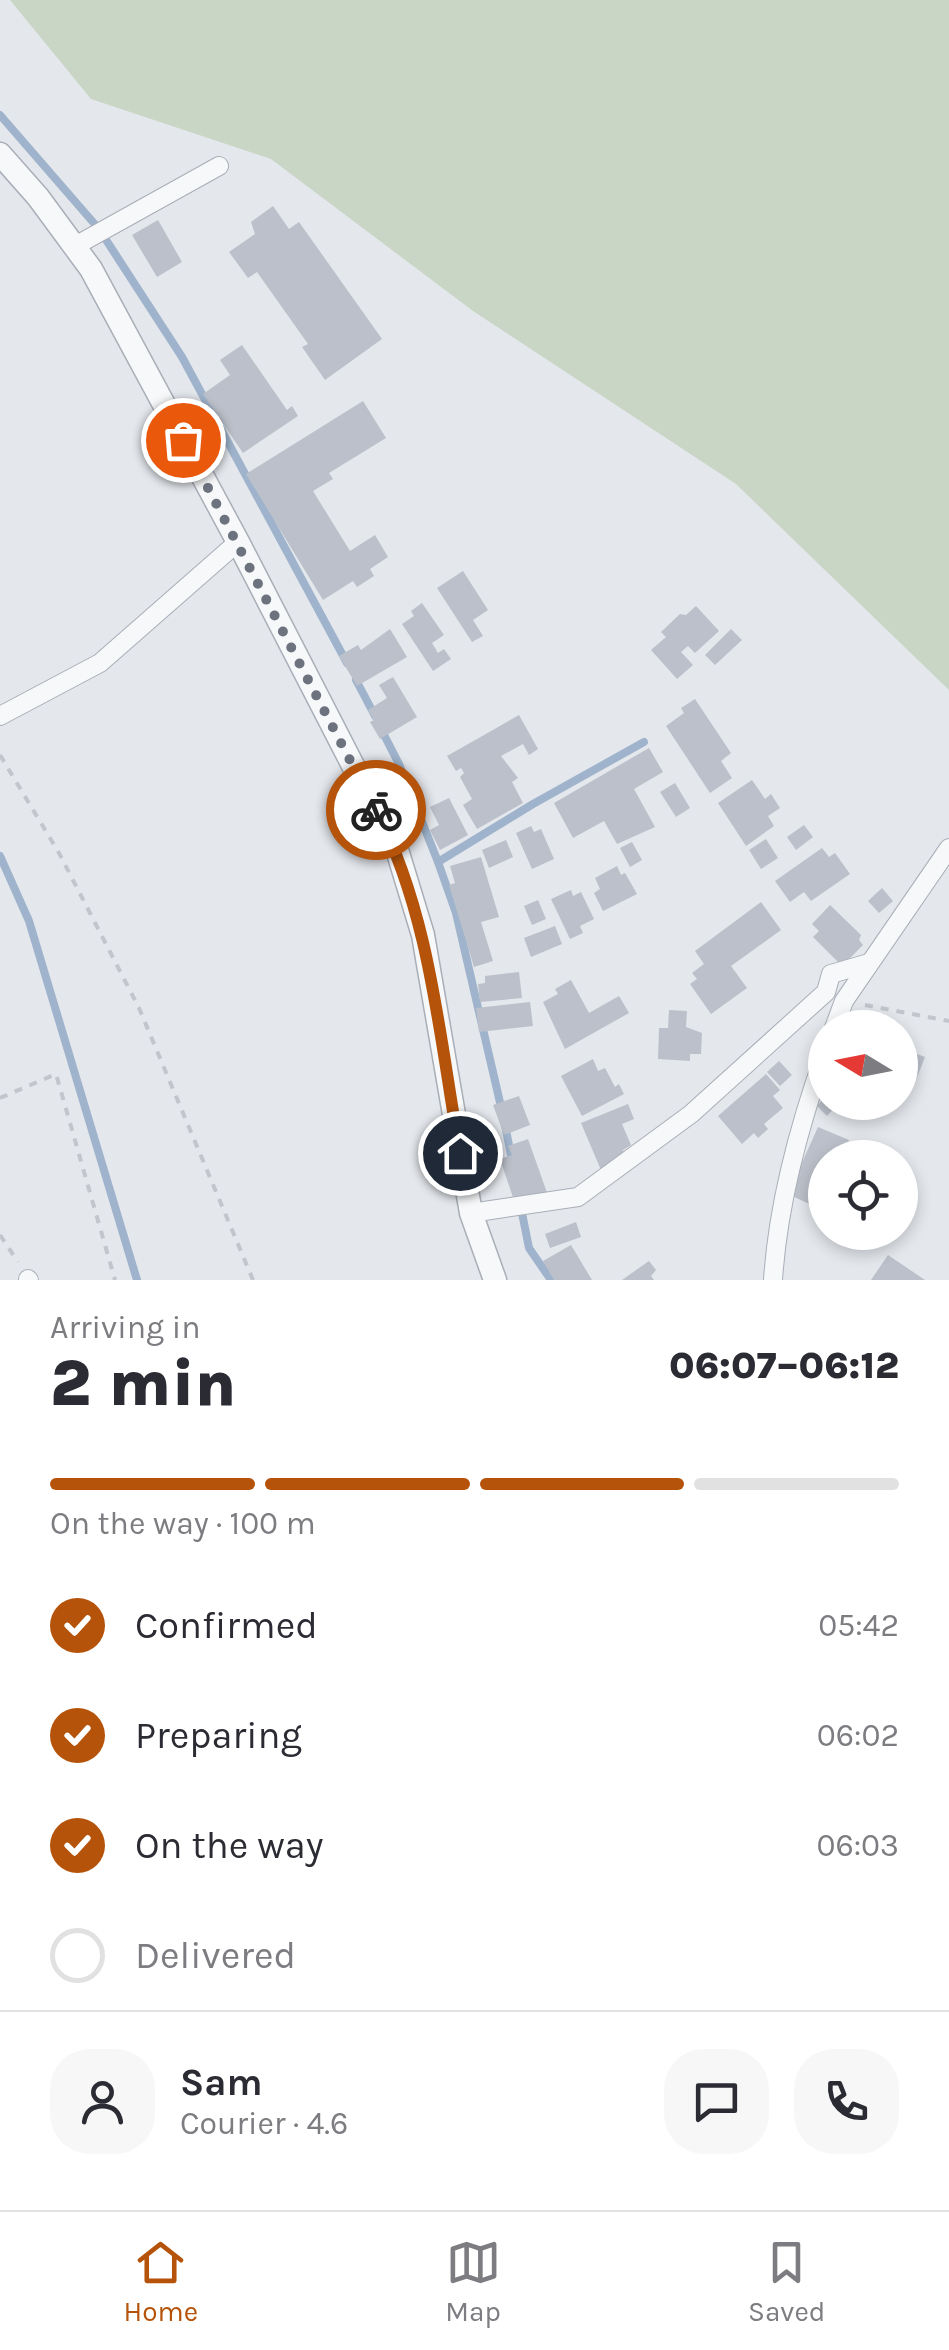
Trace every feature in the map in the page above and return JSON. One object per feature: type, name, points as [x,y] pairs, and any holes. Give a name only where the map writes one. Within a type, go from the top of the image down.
[{"type":"street","points":[[0,154],[79,244],[398,853],[423,935],[471,1213],[487,1278]]},
{"type":"street","points":[[79,244],[219,166]]},
{"type":"street","points":[[0,716],[100,663],[238,542]]},
{"type":"street","points":[[840,1010],[949,848]]},
{"type":"street","points":[[471,1213],[578,1198],[691,1114],[826,992],[830,974],[870,964]]},
{"type":"street","points":[[773,1280],[787,1182],[808,1100]]},
{"type":"path","points":[[0,754],[59,853],[139,1008],[253,1280]]},
{"type":"path","points":[[844,1000],[949,1021]]},
{"type":"path","points":[[0,1098],[56,1074],[116,1280]]},
{"type":"path","points":[[0,1235],[28,1279]]},
{"type":"green space","points":[[10,0],[949,0],[949,690],[736,484],[473,311],[271,159],[91,99]]},
{"type":"building","points":[[273,206],[289,229],[299,222],[382,339],[325,380],[302,347],[308,344],[257,272],[248,278],[229,252],[255,234],[251,222]]},
{"type":"building","points":[[158,220],[182,262],[157,277],[132,235]]},
{"type":"building","points":[[242,345],[287,410],[292,406],[298,416],[243,453],[203,394],[230,375],[220,360]]},
{"type":"building","points":[[363,401],[386,438],[329,473],[333,479],[313,491],[350,551],[375,535],[388,557],[370,569],[374,576],[357,587],[353,581],[323,600],[246,474]]},
{"type":"building","points":[[463,571],[488,610],[473,620],[483,636],[472,642],[437,588]]},
{"type":"building","points":[[422,603],[444,635],[432,643],[438,653],[444,649],[451,659],[433,671],[402,624],[414,616],[411,611]]},
{"type":"building","points":[[696,606],[719,631],[695,653],[688,646],[681,652],[693,665],[677,679],[651,650],[666,637],[661,632],[680,614],[686,615]]},
{"type":"building","points":[[390,629],[407,657],[357,686],[339,656],[358,645],[361,650]]},
{"type":"building","points":[[731,629],[742,640],[715,665],[705,655]]},
{"type":"building","points":[[393,677],[417,717],[380,739],[368,710],[387,698],[379,685]]},
{"type":"building","points":[[695,699],[731,753],[721,761],[732,778],[710,793],[666,726]]},
{"type":"building","points":[[519,715],[538,749],[529,755],[523,744],[501,756],[518,778],[512,782],[523,803],[477,829],[463,805],[472,799],[460,777],[464,773],[461,768],[456,771],[447,756]]},
{"type":"building","points":[[649,748],[663,772],[634,789],[655,827],[617,844],[604,821],[573,838],[554,803]]},
{"type":"building","points":[[752,780],[765,799],[771,794],[780,808],[768,816],[774,826],[746,846],[718,803]]},
{"type":"building","points":[[675,783],[690,808],[676,817],[660,792]]},
{"type":"building","points":[[449,798],[468,835],[440,850],[430,830],[439,825],[430,807]]},
{"type":"building","points":[[804,825],[813,837],[796,850],[787,837]]},
{"type":"building","points":[[531,826],[534,832],[541,829],[554,859],[532,869],[516,833]]},
{"type":"building","points":[[766,839],[778,858],[761,869],[749,850]]},
{"type":"building","points":[[506,840],[513,857],[489,868],[482,850]]},
{"type":"building","points":[[632,842],[642,860],[630,867],[620,848]]},
{"type":"building","points":[[822,848],[829,857],[835,853],[850,874],[811,901],[804,892],[790,902],[775,881]]},
{"type":"building","points":[[481,857],[499,917],[481,922],[493,961],[474,967],[449,885],[455,883],[450,866]]},
{"type":"building","points":[[617,866],[637,894],[603,911],[594,893],[600,889],[595,878]]},
{"type":"building","points":[[882,888],[893,901],[879,913],[868,901]]},
{"type":"building","points":[[571,890],[573,896],[581,892],[594,919],[580,926],[583,933],[570,939],[551,899]]},
{"type":"building","points":[[538,900],[546,919],[532,925],[524,906]]},
{"type":"building","points":[[761,902],[781,930],[731,966],[747,988],[711,1014],[690,984],[697,979],[692,973],[704,964],[695,951]]},
{"type":"building","points":[[830,905],[861,935],[863,945],[842,966],[813,937],[819,931],[812,924]]},
{"type":"building","points":[[555,926],[562,944],[531,957],[524,938]]},
{"type":"building","points":[[519,972],[522,998],[480,1002],[478,984],[485,983],[485,976]]},
{"type":"building","points":[[571,980],[589,1013],[619,996],[629,1013],[565,1049],[543,1002]]},
{"type":"building","points":[[530,1002],[533,1026],[479,1032],[476,1008]]},
{"type":"building","points":[[669,1010],[687,1011],[686,1027],[702,1033],[701,1054],[690,1054],[690,1061],[658,1059],[659,1028],[668,1028]]},
{"type":"building","points":[[918,1054],[925,1057],[918,1075]]},
{"type":"building","points":[[593,1059],[598,1071],[605,1068],[615,1087],[619,1084],[624,1094],[582,1116],[561,1076]]},
{"type":"building","points":[[779,1061],[792,1075],[780,1086],[767,1072]]},
{"type":"building","points":[[766,1074],[780,1090],[773,1096],[783,1108],[764,1124],[768,1129],[758,1138],[754,1133],[742,1144],[718,1116]]},
{"type":"building","points":[[519,1096],[530,1125],[504,1135],[493,1105]]},
{"type":"building","points":[[628,1104],[634,1119],[622,1124],[631,1145],[623,1150],[627,1159],[601,1170],[581,1123]]},
{"type":"building","points":[[818,1127],[849,1140],[812,1140]]},
{"type":"building","points":[[528,1139],[551,1204],[519,1215],[500,1159],[512,1155],[508,1146]]},
{"type":"building","points":[[808,1149],[808,1203],[788,1194]]},
{"type":"building","points":[[576,1222],[581,1237],[550,1248],[545,1234]]},
{"type":"building","points":[[571,1245],[592,1280],[554,1280],[543,1261]]},
{"type":"building","points":[[888,1255],[925,1280],[871,1280]]},
{"type":"building","points":[[649,1261],[656,1270],[651,1276],[654,1280],[622,1280]]},
{"type":"waterway","points":[[0,115],[99,229],[182,357],[347,663]]},
{"type":"waterway","points":[[356,680],[375,716]]},
{"type":"waterway","points":[[381,729],[438,862]]},
{"type":"waterway","points":[[502,1111],[456,913],[438,862],[644,742]]},
{"type":"waterway","points":[[0,856],[29,921],[137,1280]]},
{"type":"waterway","points":[[505,1125],[513,1165]]},
{"type":"waterway","points":[[521,1208],[529,1248],[551,1280]]},
{"type":"way so far","points":[[183,440],[376,810]]},
{"type":"route","points":[[376,810],[398,853],[423,935],[460,1153]]}]
